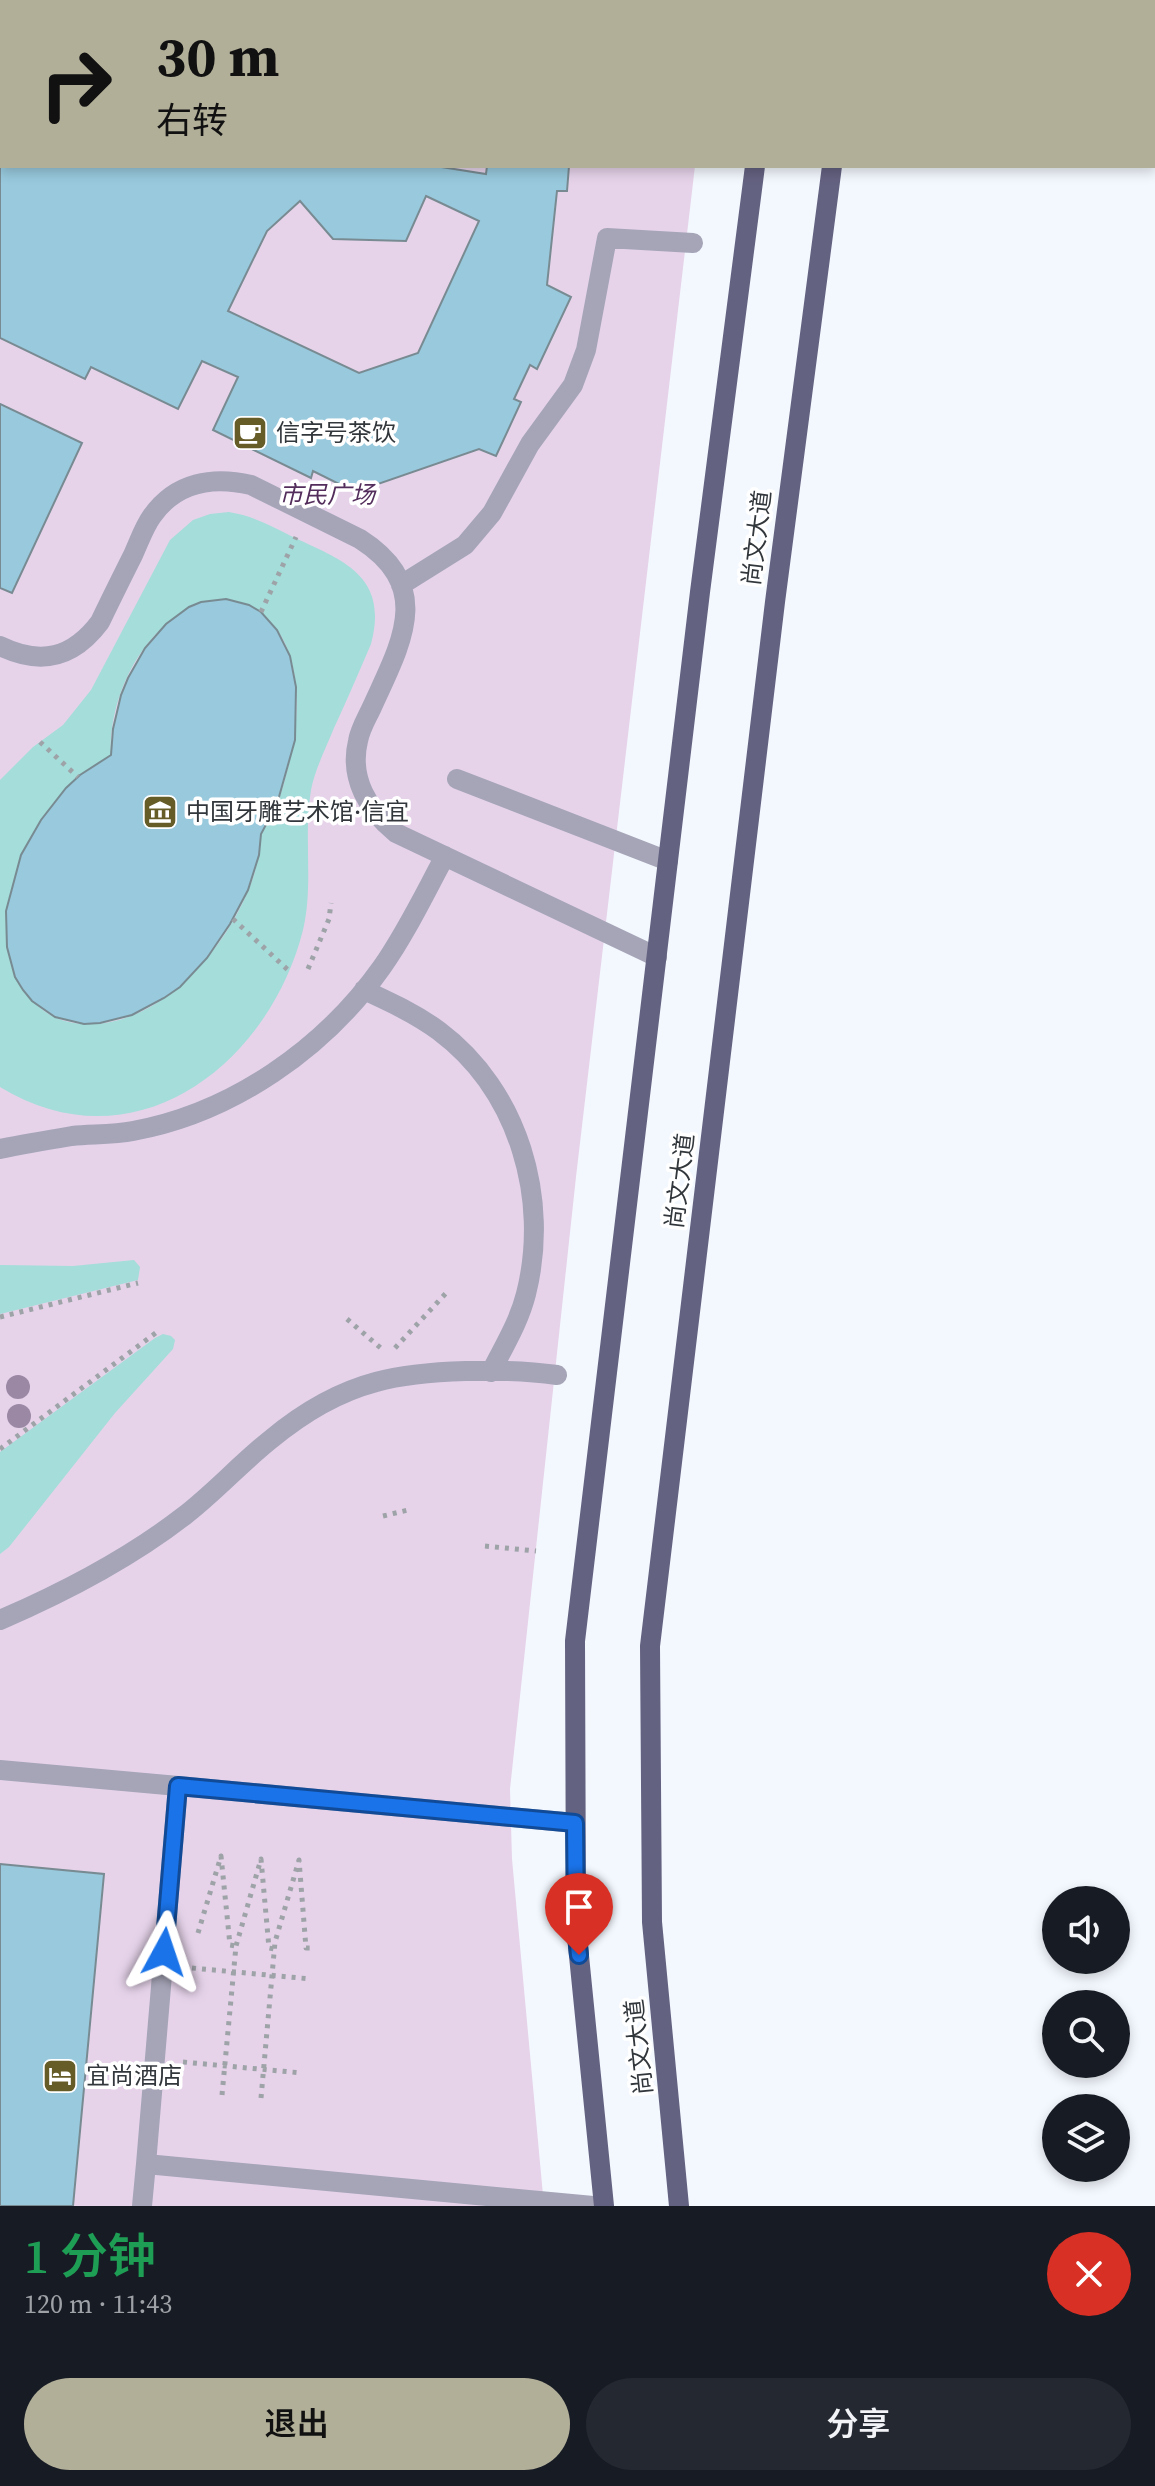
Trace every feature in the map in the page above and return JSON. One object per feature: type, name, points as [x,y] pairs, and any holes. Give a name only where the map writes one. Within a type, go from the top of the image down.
[{"type":"main road","name":"尚文大道","points":[[604,2206],[576,1926],[575,1641],[700,592],[755,168]]},
{"type":"main road","name":"尚文大道","points":[[679,2206],[652,1922],[650,1646],[775,602],[832,168]]},
{"type":"street","points":[[401,585],[465,545],[492,513],[530,444],[573,385],[586,350],[607,238],[693,243]]},
{"type":"street","points":[[0,646],[29,656],[45,657],[77,647],[100,622],[150,518],[163,502],[197,483],[215,480],[251,485],[360,539],[391,566],[401,585],[406,604],[400,644],[358,738],[355,755],[357,773],[370,807],[381,821],[396,833],[657,957]]},
{"type":"street","points":[[457,779],[668,861]]},
{"type":"street","points":[[0,1149],[73,1136],[132,1131],[182,1119],[229,1099],[273,1073],[313,1042],[364,990],[399,939],[445,856]]},
{"type":"street","points":[[364,990],[410,1012],[441,1032],[467,1056],[490,1084],[509,1116],[523,1149],[535,1221],[533,1258],[526,1294],[514,1328],[491,1372]]},
{"type":"street","points":[[0,1620],[51,1599],[111,1567],[185,1515],[272,1439],[308,1413],[341,1395],[377,1382],[429,1374],[491,1372],[557,1375]]},
{"type":"street","points":[[0,1770],[575,1823]]},
{"type":"street","points":[[142,2206],[178,1786]]},
{"type":"street","points":[[146,2164],[593,2206]]},
{"type":"path","points":[[261,612],[295,538]]},
{"type":"path","points":[[40,742],[78,777]]},
{"type":"path","points":[[308,969],[329,919],[331,903]]},
{"type":"path","points":[[233,919],[288,970]]},
{"type":"path","points":[[0,1317],[138,1283]]},
{"type":"path","points":[[389,1354],[448,1291]]},
{"type":"path","points":[[0,1449],[157,1332]]},
{"type":"path","points":[[383,1516],[408,1510]]},
{"type":"path","points":[[485,1546],[536,1551]]},
{"type":"path","points":[[166,1936],[197,1939],[221,1856],[230,1945],[236,1946]]},
{"type":"path","points":[[222,2095],[236,1946],[261,1859],[269,1948],[274,1949]]},
{"type":"path","points":[[261,2098],[274,1949],[299,1860],[306,1948],[313,1948]]},
{"type":"path","points":[[163,1966],[311,1979]]},
{"type":"path","points":[[155,2059],[302,2073]]},
{"type":"green space","name":"市民广场","points":[[0,168],[695,168],[576,1177],[510,1789],[512,1859],[544,2206],[0,2206]]},
{"type":"shaded area","points":[[229,512],[254,519],[329,554],[358,574],[374,602],[371,644],[321,759],[311,790],[308,895],[303,930],[286,979],[260,1023],[228,1061],[189,1090],[146,1109],[99,1116],[50,1109],[0,1087],[0,780],[33,747],[63,725],[91,690],[170,540],[193,520]],"holes":[[[226,599],[253,608],[272,624],[286,645],[294,669],[296,723],[283,785],[261,836],[255,873],[242,903],[210,954],[190,977],[166,997],[141,1012],[114,1021],[85,1024],[57,1018],[36,1004],[22,984],[14,959],[10,932],[11,904],[23,852],[49,809],[83,774],[111,755],[112,729],[127,678],[140,654],[157,633],[177,616],[200,604]]]},
{"type":"shaded area","points":[[134,1260],[140,1267],[138,1280],[0,1314],[0,1265],[73,1266]]},
{"type":"shaded area","points":[[163,1334],[175,1340],[173,1349],[115,1413],[9,1547],[0,1554],[0,1452]]},
{"type":"building","points":[[0,168],[448,168],[486,174],[487,168],[569,168],[567,191],[557,191],[547,285],[571,297],[537,369],[530,365],[514,399],[521,402],[496,456],[479,449],[355,492],[313,471],[311,478],[213,430],[238,377],[202,361],[178,409],[91,367],[85,379],[0,338]],"holes":[[[426,196],[479,221],[418,353],[359,373],[228,311],[267,231],[300,201],[333,239],[406,241]]]},
{"type":"building","points":[[0,404],[82,443],[12,593],[0,588]]},
{"type":"building","name":"中国牙雕艺术馆·信宜","points":[[226,599],[261,612],[277,630],[290,656],[296,687],[295,740],[277,804],[261,834],[259,855],[248,890],[207,958],[180,987],[164,998],[132,1015],[100,1023],[84,1024],[55,1017],[32,1001],[23,990],[15,977],[7,947],[6,911],[21,855],[41,820],[66,788],[111,755],[121,695],[145,648],[166,624],[189,607]]},
{"type":"building","points":[[0,1864],[104,1874],[73,2206],[0,2206]]},
{"type":"place","name":"信字号茶饮","points":[[250,433]]},
{"type":"place","name":"中国牙雕艺术馆·信宜","points":[[160,812]]},
{"type":"place","name":"宜尚酒店","points":[[60,2076]]},
{"type":"route","points":[[164,1952],[178,1786],[575,1823],[579,1955]]}]
